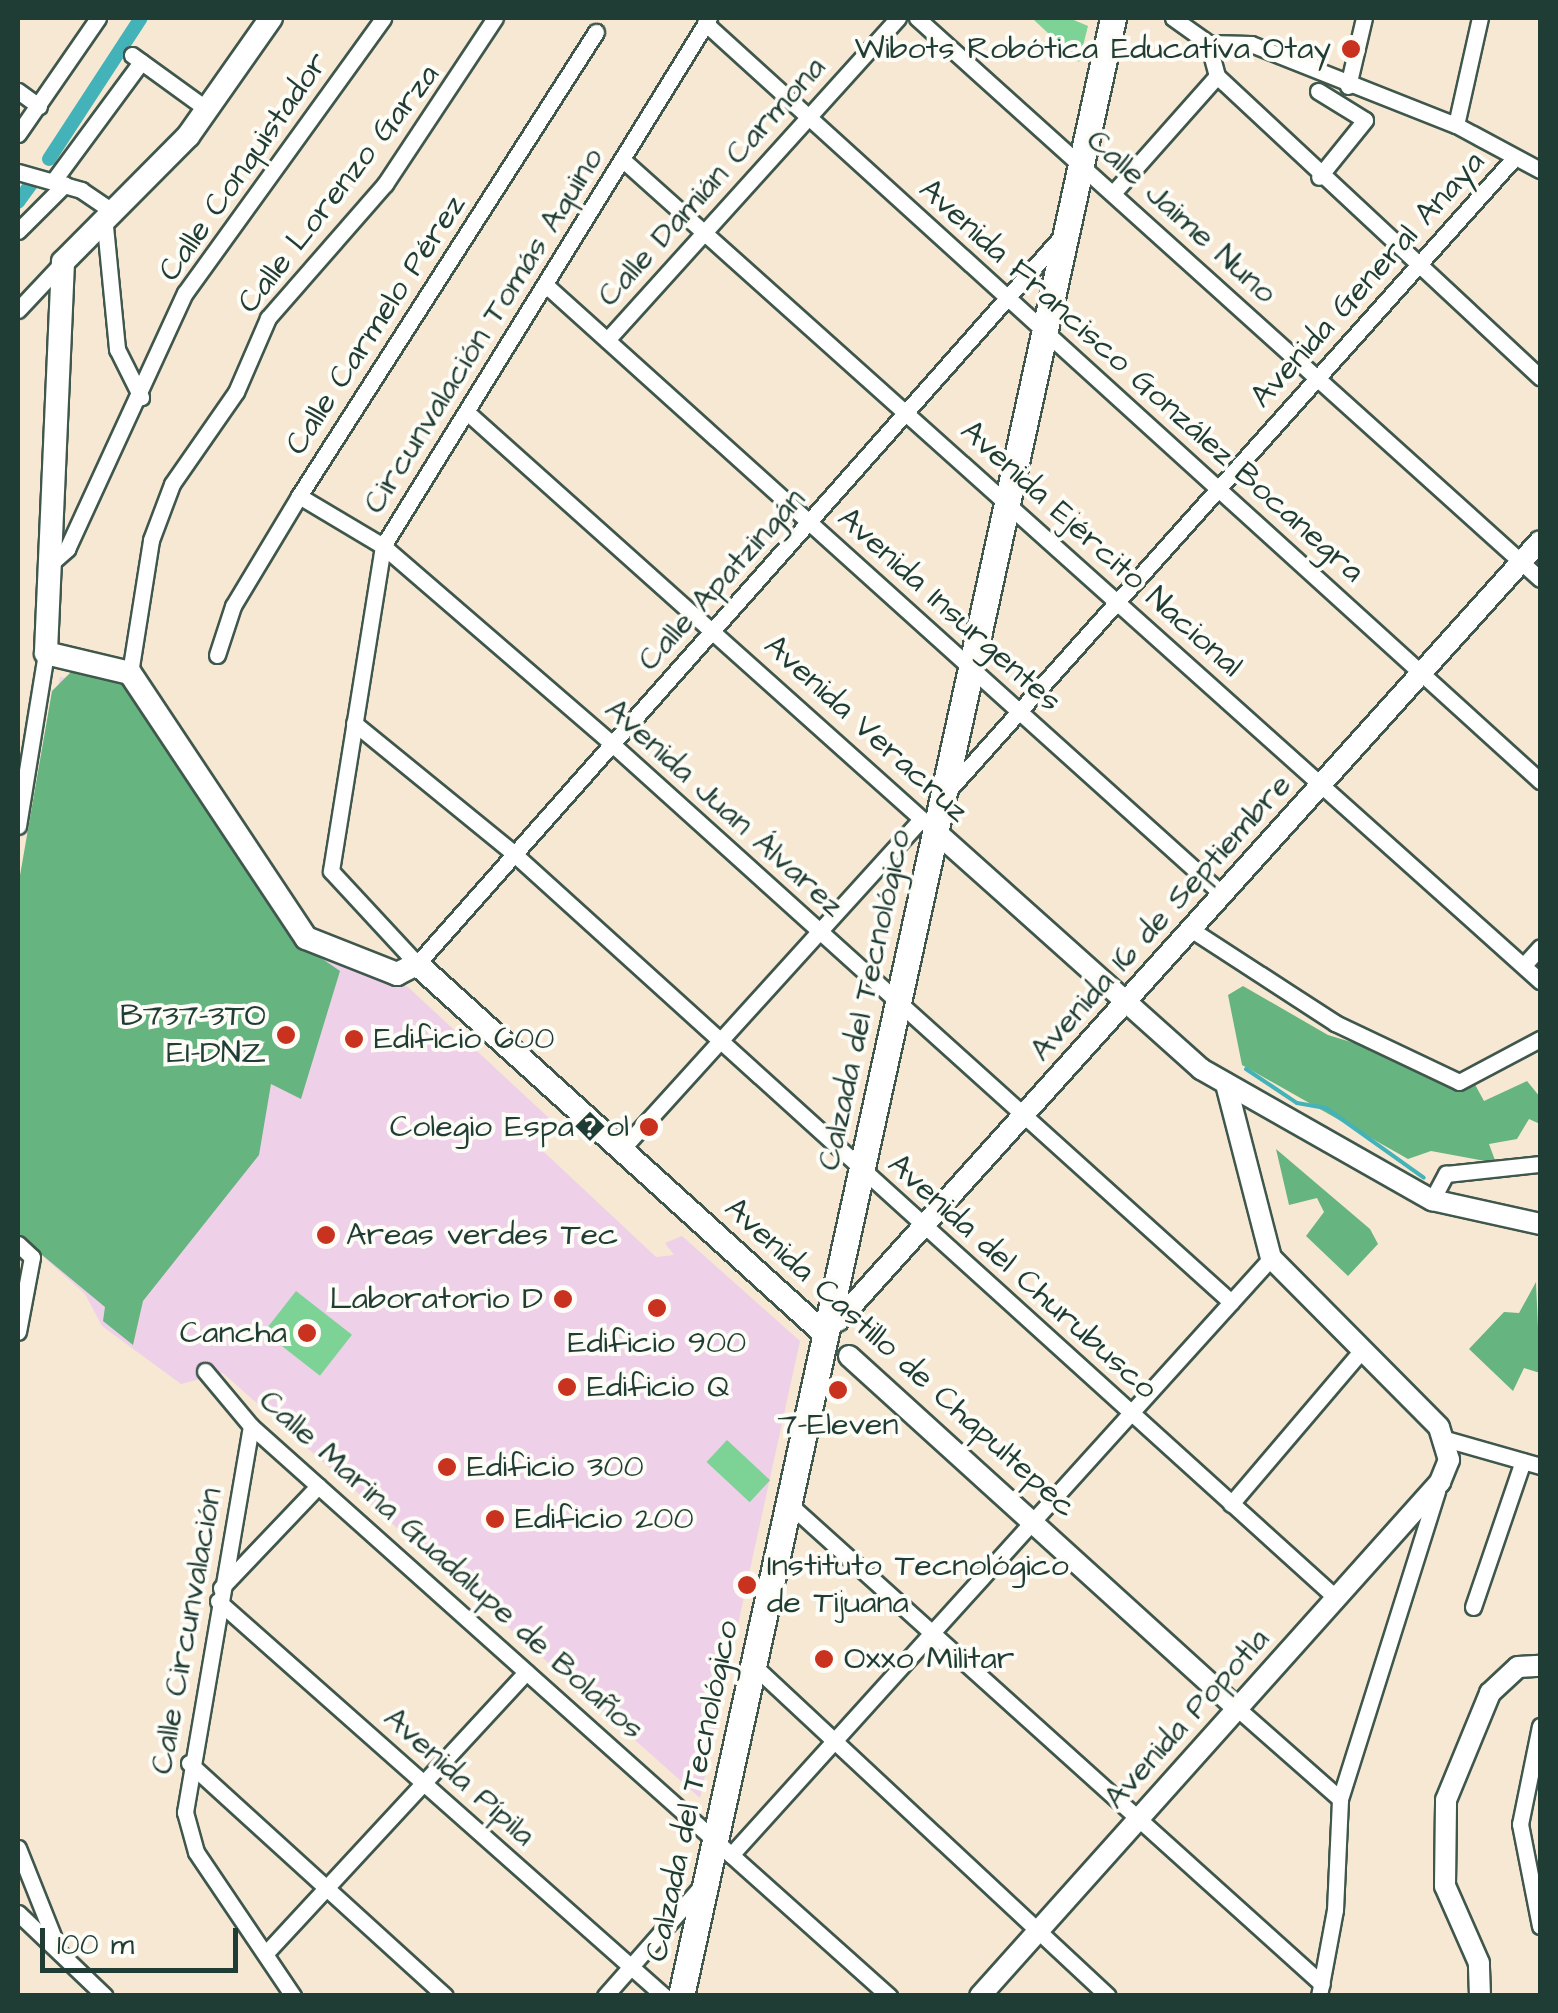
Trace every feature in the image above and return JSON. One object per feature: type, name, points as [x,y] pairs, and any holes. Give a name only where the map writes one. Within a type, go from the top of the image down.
[{"type":"main road","name":"Calzada del Tecnológico","points":[[681,1996],[706,1882],[723,1848],[753,1666],[832,1328],[898,1002],[928,825],[943,796],[1113,18]]},
{"type":"main road","points":[[261,22],[208,110],[110,220],[63,262],[46,653],[130,672],[306,938],[397,974],[417,964]]},
{"type":"main road","name":"Avenida Castillo de Chapultepec","points":[[417,964],[622,1148],[832,1328]]},
{"type":"street","points":[[18,134],[98,18]]},
{"type":"street","name":"Calle Conquistador","points":[[50,564],[67,548],[185,293],[383,18]]},
{"type":"street","name":"Calle Lorenzo Garza","points":[[130,672],[151,540],[172,484],[236,392],[268,318],[385,184],[495,18]]},
{"type":"street","name":"Calle Damián Carmona","points":[[607,340],[898,18]]},
{"type":"street","name":"Calle Jaime Nuno","points":[[917,18],[1540,580]]},
{"type":"street","points":[[1173,18],[1208,42],[1251,44],[1348,86],[1456,125],[1540,170]]},
{"type":"street","points":[[1348,86],[1364,18]]},
{"type":"street","points":[[1456,125],[1480,18]]},
{"type":"street","name":"Avenida Francisco González Bocanegra","points":[[707,20],[1540,781]]},
{"type":"street","name":"Circunvalación Tomás Aquino","points":[[331,870],[383,546],[548,287],[707,20]]},
{"type":"street","name":"Calle Carmelo Pérez","points":[[217,656],[233,606],[298,496],[596,32]]},
{"type":"street","points":[[1208,42],[1217,76],[1319,177],[1540,377]]},
{"type":"street","points":[[18,231],[60,182],[136,59],[208,110]]},
{"type":"street","points":[[1114,192],[1217,76]]},
{"type":"street","points":[[18,91],[40,106]]},
{"type":"street","points":[[1318,91],[1364,120],[1319,177]]},
{"type":"street","name":"Avenida General Anaya","points":[[943,796],[1514,158]]},
{"type":"street","name":"Avenida Ejército Nacional","points":[[624,160],[1540,981]]},
{"type":"street","points":[[18,172],[60,182],[110,220],[117,348],[140,397]]},
{"type":"street","name":"Calle Apatzingán","points":[[417,964],[512,852],[811,524],[1066,231]]},
{"type":"street","points":[[18,310],[63,262]]},
{"type":"street","name":"Avenida Insurgentes","points":[[548,287],[1223,896]]},
{"type":"street","name":"Avenida Veracruz","points":[[469,414],[1126,1006],[1226,1084],[1432,1200],[1540,1224]]},
{"type":"street","name":"Avenida Juan Álvarez","points":[[298,496],[383,546],[611,743],[1231,1302]]},
{"type":"street","name":"Avenida 16 de Septiembre","points":[[832,1328],[1126,1006],[1540,541]]},
{"type":"street","points":[[18,826],[46,653]]},
{"type":"street","name":"Avenida del Churubusco","points":[[354,723],[512,852],[1335,1597]]},
{"type":"street","points":[[622,1148],[820,931],[928,825]]},
{"type":"street","name":"Avenida Castillo de Chapultepec","points":[[331,870],[417,964]]},
{"type":"street","points":[[1192,930],[1335,1023],[1459,1082],[1540,1040]]},
{"type":"street","points":[[1524,965],[1540,948]]},
{"type":"street","points":[[1226,1084],[1271,1258],[1449,1440],[1540,1466]]},
{"type":"street","points":[[1432,1200],[1446,1174],[1540,1164]]},
{"type":"street","points":[[18,1244],[32,1257],[18,1332]]},
{"type":"street","points":[[723,1848],[832,1742],[1271,1258]]},
{"type":"street","name":"Avenida Castillo de Chapultepec","points":[[832,1328],[849,1356],[1340,1799]]},
{"type":"street","points":[[1231,1504],[1360,1351]]},
{"type":"street","name":"Calle Marina Guadalupe de Bolaños","points":[[204,1371],[251,1426],[889,1996]]},
{"type":"street","name":"Calle Circunvalación","points":[[251,1426],[189,1762],[184,1812],[196,1852],[293,1996]]},
{"type":"street","points":[[1321,1990],[1340,1799],[1440,1482],[1449,1440]]},
{"type":"street","points":[[1473,1607],[1523,1460]]},
{"type":"street","name":"Avenida Popotla","points":[[980,1996],[1440,1482]]},
{"type":"street","points":[[220,1594],[318,1486]]},
{"type":"street","points":[[788,1504],[1139,1818],[1321,1990]]},
{"type":"street","name":"Avenida Pípila","points":[[220,1594],[664,1996]]},
{"type":"street","points":[[753,1666],[1108,1996]]},
{"type":"street","points":[[1480,1996],[1478,1963],[1445,1886],[1446,1800],[1490,1693],[1518,1666],[1540,1666]]},
{"type":"street","points":[[266,1953],[526,1672]]},
{"type":"street","points":[[1540,1726],[1525,1766],[1520,1824],[1540,1926]]},
{"type":"street","points":[[189,1762],[445,1996]]},
{"type":"street","points":[[18,1848],[58,1950]]},
{"type":"street","points":[[605,1996],[706,1882]]},
{"type":"street","points":[[18,1914],[105,1996]]},
{"type":"shaded area","name":"Instituto Tecnológico de Tijuana","points":[[60,677],[124,685],[309,955],[408,987],[549,1118],[544,1152],[656,1257],[674,1255],[665,1243],[682,1236],[800,1341],[700,1798],[223,1373],[181,1384],[102,1326],[85,1294],[18,1234],[18,887]]},
{"type":"green space","points":[[1069,18],[1088,26],[1079,62],[1034,20]]},
{"type":"green space","points":[[73,670],[124,684],[289,936],[340,971],[301,1099],[271,1084],[259,1155],[143,1301],[133,1345],[103,1321],[105,1307],[18,1235],[18,887],[52,691]]},
{"type":"green space","points":[[1243,986],[1328,1035],[1472,1079],[1484,1101],[1527,1081],[1540,1097],[1540,1124],[1529,1119],[1517,1139],[1489,1144],[1496,1163],[1431,1151],[1408,1159],[1242,1065],[1228,995]]},
{"type":"green space","points":[[1276,1149],[1370,1229],[1378,1244],[1348,1276],[1306,1236],[1324,1212],[1317,1198],[1289,1205]]},
{"type":"green space","points":[[1536,1282],[1540,1373],[1524,1368],[1513,1391],[1469,1349],[1504,1312],[1519,1313]]},
{"type":"green space","name":"Cancha","points":[[296,1291],[352,1335],[320,1376],[264,1332]]},
{"type":"green space","points":[[727,1440],[770,1480],[750,1502],[707,1462]]},
{"type":"waterway","points":[[49,159],[141,18]]},
{"type":"waterway","points":[[18,202],[33,181]]},
{"type":"waterway","points":[[1246,1069],[1297,1103],[1326,1108],[1424,1178]]},
{"type":"place","name":"Wibots Robótica Educatíva Otay","points":[[1351,49]]},
{"type":"place","name":"B737-3TO EI-DNZ","points":[[286,1035]]},
{"type":"place","name":"Edificio 600","points":[[354,1039]]},
{"type":"place","name":"Colegio Espa�ol","points":[[649,1127]]},
{"type":"place","name":"Areas verdes Tec","points":[[326,1235]]},
{"type":"place","name":"Laboratorio D","points":[[563,1299]]},
{"type":"place","name":"Edificio 900","points":[[657,1308]]},
{"type":"place","name":"Cancha","points":[[307,1333]]},
{"type":"place","name":"Edificio Q","points":[[567,1387]]},
{"type":"place","name":"7-Eleven","points":[[838,1390]]},
{"type":"place","name":"Edificio 300","points":[[447,1467]]},
{"type":"place","name":"Edificio 200","points":[[495,1519]]},
{"type":"place","name":"Instituto Tecnológico de Tijuana","points":[[747,1585]]},
{"type":"place","name":"Oxxo Militar","points":[[824,1659]]}]
